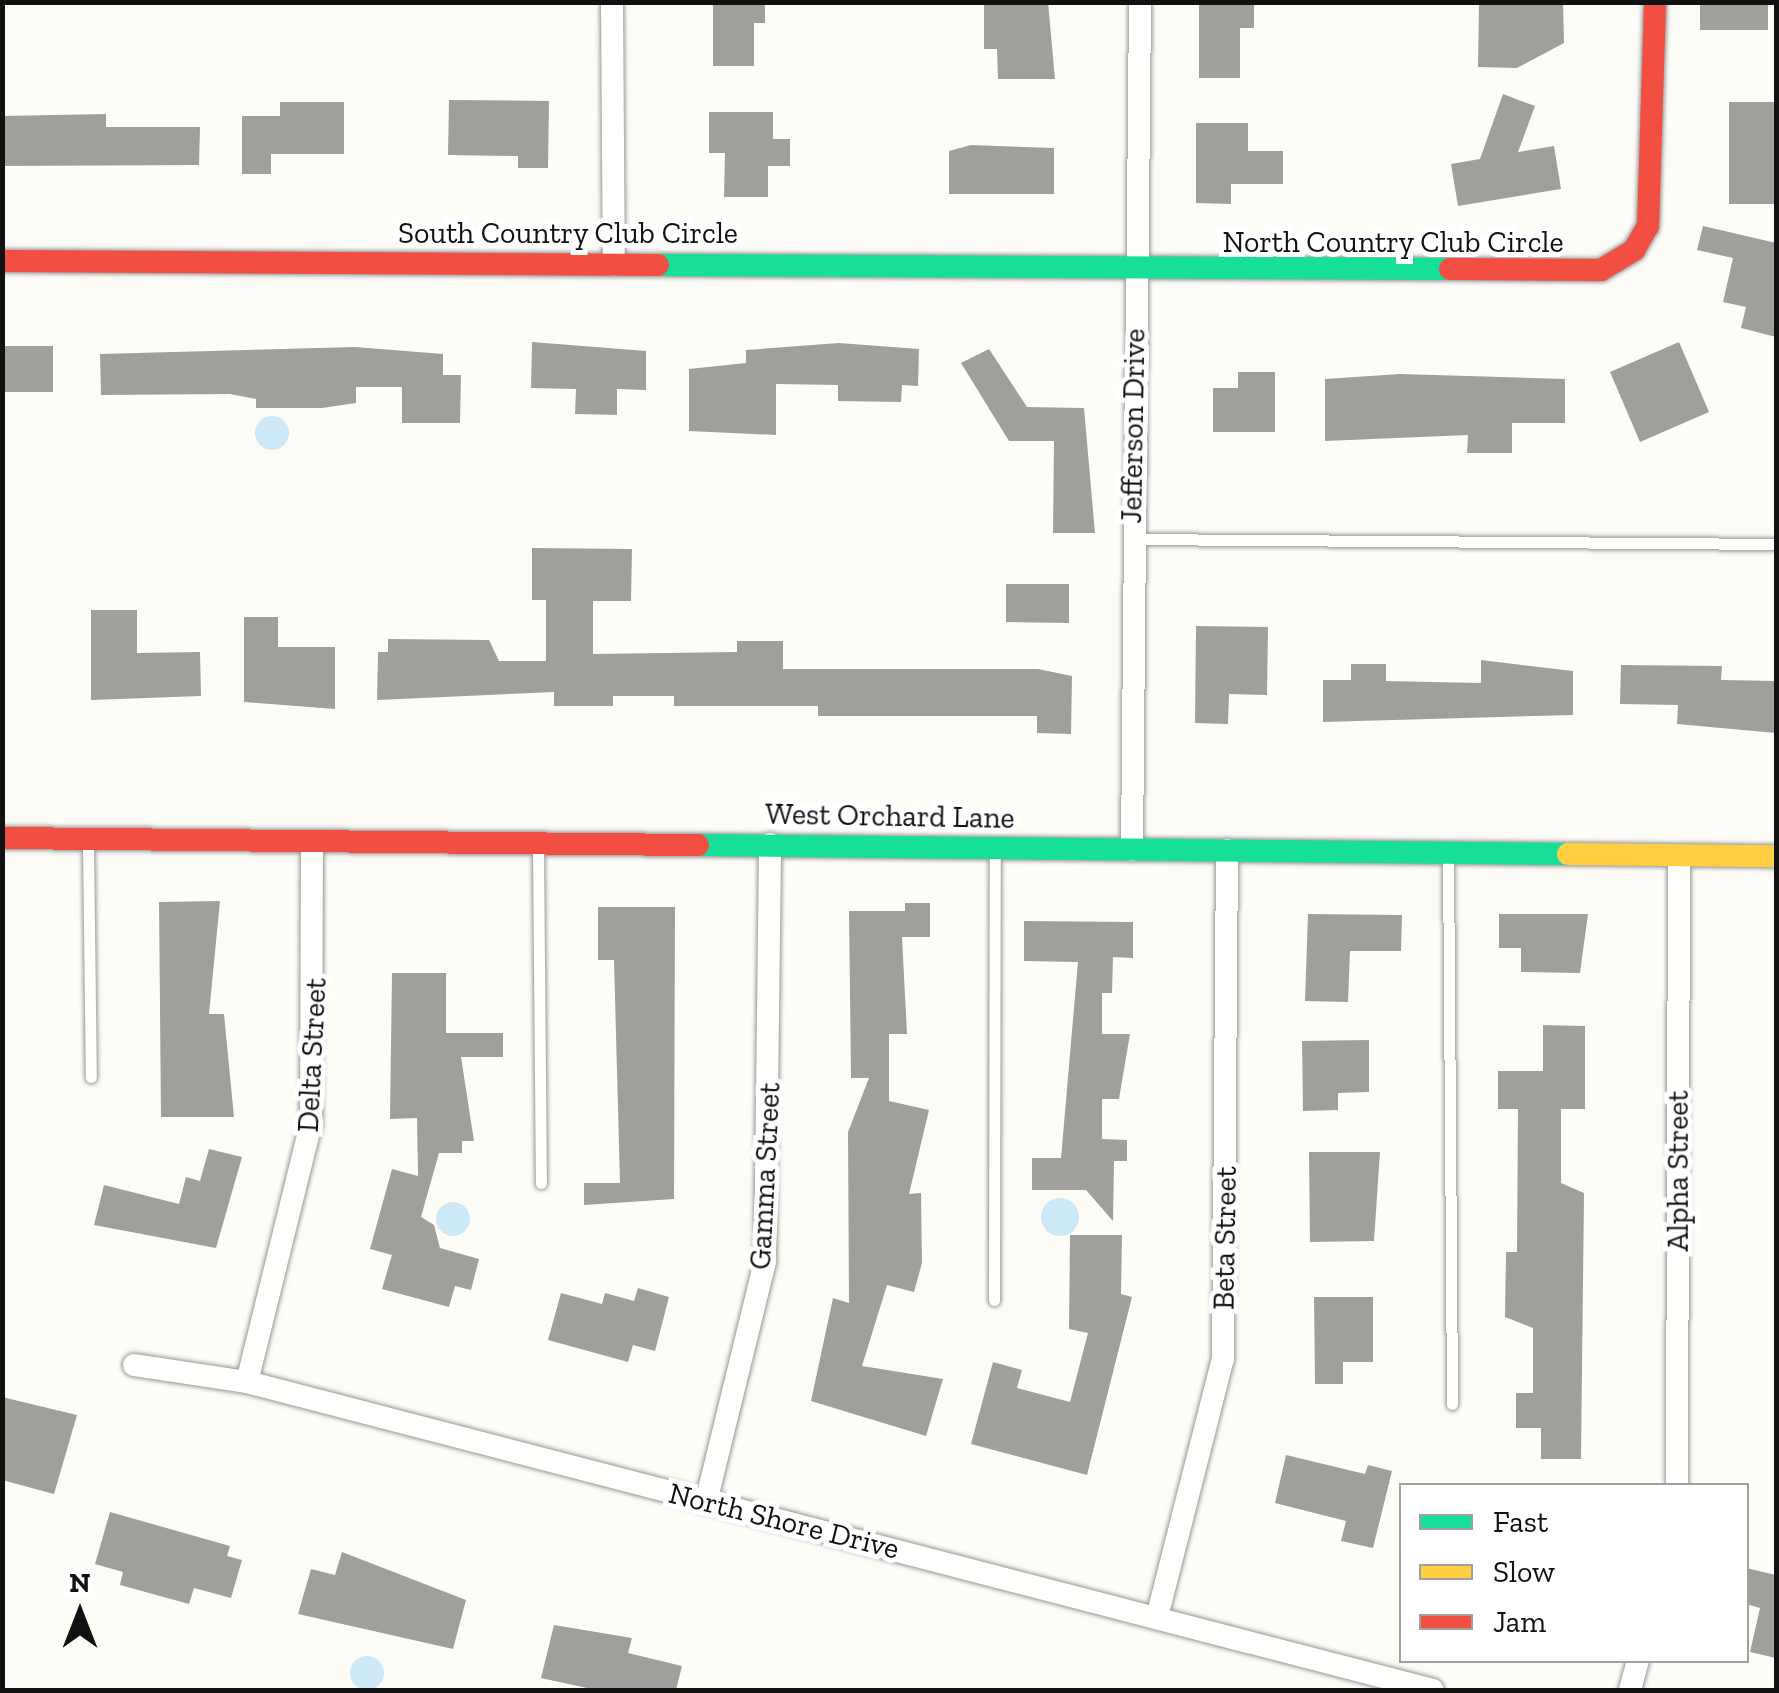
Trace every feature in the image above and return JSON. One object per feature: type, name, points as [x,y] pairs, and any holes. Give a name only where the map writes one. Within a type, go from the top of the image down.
[{"type":"street","points":[[612,2],[614,265]]},
{"type":"street","name":"Jefferson Drive","points":[[1132,850],[1134,270],[1140,2]]},
{"type":"street","name":"North Country Club Circle","points":[[1134,270],[1518,276],[1621,260],[1648,226],[1655,2]]},
{"type":"street","name":"South Country Club Circle","points":[[2,261],[1134,270]]},
{"type":"street","name":"West Orchard Lane","points":[[2,838],[1776,856]]},
{"type":"street","name":"Delta Street","points":[[247,1382],[311,1124],[312,841]]},
{"type":"street","name":"Gamma Street","points":[[706,1502],[765,1262],[770,844]]},
{"type":"street","name":"Beta Street","points":[[1157,1617],[1224,1359],[1227,850]]},
{"type":"street","name":"Alpha Street","points":[[1677,1483],[1679,856]]},
{"type":"street","name":"North Shore Drive","points":[[134,1364],[247,1382],[1433,1690]]},
{"type":"street","points":[[1630,1690],[1637,1663]]},
{"type":"lane","points":[[1132,538],[1776,544]]},
{"type":"lane","points":[[88,839],[91,1078]]},
{"type":"lane","points":[[538,843],[541,1183]]},
{"type":"lane","points":[[994,1300],[996,848]]},
{"type":"lane","points":[[1448,853],[1452,1404]]},
{"type":"water","points":[[272,416],[284,421],[289,433],[284,445],[272,450],[260,445],[255,433],[260,421]]},
{"type":"water","points":[[1060,1198],[1073,1204],[1079,1217],[1073,1230],[1060,1236],[1047,1230],[1041,1217],[1047,1204]]},
{"type":"water","points":[[453,1202],[465,1207],[470,1219],[465,1231],[453,1236],[441,1231],[436,1219],[441,1207]]},
{"type":"water","points":[[367,1656],[379,1661],[384,1673],[379,1685],[367,1690],[355,1685],[350,1673],[355,1661]]},
{"type":"building","points":[[713,2],[765,2],[765,23],[754,23],[754,66],[713,66]]},
{"type":"building","points":[[984,2],[1048,2],[1055,79],[998,79],[997,49],[984,49]]},
{"type":"building","points":[[1199,2],[1254,2],[1254,28],[1240,28],[1240,78],[1199,78]]},
{"type":"building","points":[[1479,2],[1563,2],[1564,43],[1517,68],[1478,67]]},
{"type":"building","points":[[1700,2],[1768,2],[1768,30],[1700,30]]},
{"type":"building","points":[[1503,94],[1535,106],[1518,152],[1554,146],[1561,189],[1458,206],[1451,164],[1480,159]]},
{"type":"building","points":[[449,100],[549,101],[548,168],[518,168],[518,156],[448,155]]},
{"type":"building","points":[[280,102],[344,102],[344,154],[271,154],[271,174],[242,174],[242,116],[280,116]]},
{"type":"building","points":[[1729,102],[1776,102],[1776,204],[1729,204]]},
{"type":"building","points":[[709,112],[773,112],[773,139],[790,139],[790,166],[768,166],[768,197],[724,197],[725,153],[709,153]]},
{"type":"building","points":[[106,114],[106,127],[200,127],[199,165],[2,166],[2,116]]},
{"type":"building","points":[[1196,123],[1248,123],[1248,151],[1283,151],[1283,184],[1231,184],[1231,204],[1196,203]]},
{"type":"building","points":[[971,145],[1054,148],[1054,194],[949,194],[949,151]]},
{"type":"building","points":[[1703,226],[1776,243],[1776,337],[1741,328],[1746,307],[1723,302],[1733,258],[1697,250]]},
{"type":"building","points":[[532,342],[646,351],[646,390],[617,389],[617,415],[575,414],[576,389],[531,388]]},
{"type":"building","points":[[1679,342],[1709,412],[1640,442],[1610,372]]},
{"type":"building","points":[[839,343],[919,349],[918,386],[902,385],[901,402],[838,401],[838,385],[776,384],[776,435],[689,431],[689,369],[746,363],[746,350]]},
{"type":"building","points":[[2,346],[53,346],[53,392],[2,392]]},
{"type":"building","points":[[355,347],[443,354],[443,375],[461,375],[460,423],[402,423],[402,387],[356,387],[356,403],[322,408],[256,408],[256,399],[230,394],[101,395],[100,354]]},
{"type":"building","points":[[989,349],[1027,407],[1084,408],[1095,533],[1053,533],[1054,441],[1009,441],[961,363]]},
{"type":"building","points":[[1238,372],[1275,372],[1275,432],[1213,432],[1213,388],[1238,388]]},
{"type":"building","points":[[1400,374],[1565,379],[1565,423],[1512,423],[1512,453],[1467,453],[1468,435],[1325,441],[1325,379]]},
{"type":"building","points":[[532,548],[632,549],[631,601],[593,601],[593,654],[737,652],[737,641],[783,641],[783,669],[1038,669],[1072,676],[1071,734],[1037,733],[1037,716],[818,716],[818,706],[674,706],[674,696],[613,696],[613,706],[554,706],[554,692],[377,700],[378,652],[388,652],[388,639],[489,640],[499,661],[546,661],[546,600],[532,600]]},
{"type":"building","points":[[1006,584],[1069,584],[1069,623],[1006,622]]},
{"type":"building","points":[[91,610],[137,610],[137,653],[200,652],[201,696],[91,700]]},
{"type":"building","points":[[244,617],[278,617],[278,647],[335,647],[335,709],[244,702]]},
{"type":"building","points":[[1196,626],[1268,627],[1267,695],[1229,694],[1228,724],[1195,723]]},
{"type":"building","points":[[1481,660],[1573,671],[1573,715],[1323,722],[1323,680],[1351,680],[1351,664],[1386,664],[1386,681],[1481,683]]},
{"type":"building","points":[[1621,665],[1722,666],[1721,680],[1776,681],[1776,733],[1677,724],[1678,705],[1620,704]]},
{"type":"building","points":[[220,901],[209,1014],[224,1014],[234,1117],[161,1117],[159,902]]},
{"type":"building","points":[[905,903],[930,903],[930,937],[902,937],[907,1034],[889,1034],[889,1101],[929,1110],[909,1194],[921,1193],[922,1263],[914,1292],[887,1285],[862,1366],[943,1379],[926,1436],[811,1401],[833,1298],[849,1303],[848,1132],[869,1078],[851,1078],[849,911],[905,911]]},
{"type":"building","points":[[598,907],[675,907],[674,1199],[584,1205],[584,1183],[620,1183],[614,960],[598,960]]},
{"type":"building","points":[[1308,914],[1402,915],[1401,951],[1350,951],[1348,1002],[1305,1001]]},
{"type":"building","points":[[1499,914],[1588,914],[1580,973],[1521,972],[1521,948],[1499,948]]},
{"type":"building","points":[[1024,921],[1133,922],[1133,958],[1113,957],[1112,993],[1102,993],[1102,1034],[1130,1034],[1119,1099],[1102,1099],[1102,1139],[1127,1140],[1127,1161],[1114,1161],[1113,1221],[1086,1190],[1032,1190],[1032,1158],[1061,1158],[1078,962],[1024,961]]},
{"type":"building","points":[[392,973],[446,973],[446,1033],[503,1033],[503,1057],[461,1057],[474,1141],[462,1141],[462,1153],[439,1153],[421,1217],[434,1225],[440,1248],[479,1259],[471,1290],[455,1286],[449,1307],[382,1289],[392,1255],[370,1249],[392,1169],[418,1176],[417,1118],[390,1119]]},
{"type":"building","points":[[1543,1025],[1585,1026],[1585,1109],[1561,1109],[1561,1183],[1584,1193],[1581,1459],[1541,1459],[1541,1428],[1516,1428],[1516,1393],[1533,1393],[1533,1328],[1505,1317],[1506,1252],[1517,1252],[1518,1109],[1498,1109],[1498,1071],[1543,1071]]},
{"type":"building","points":[[1369,1040],[1369,1092],[1338,1093],[1338,1110],[1303,1111],[1302,1041]]},
{"type":"building","points":[[209,1149],[242,1157],[216,1248],[94,1225],[104,1185],[179,1204],[186,1177],[200,1181]]},
{"type":"building","points":[[1309,1152],[1380,1152],[1374,1241],[1310,1242]]},
{"type":"building","points":[[1070,1235],[1122,1235],[1121,1294],[1132,1297],[1087,1475],[971,1444],[993,1362],[1022,1370],[1017,1388],[1070,1402],[1088,1333],[1069,1329]]},
{"type":"building","points":[[638,1288],[669,1297],[655,1351],[633,1345],[628,1362],[548,1340],[561,1293],[602,1304],[605,1293],[634,1301]]},
{"type":"building","points":[[1314,1297],[1373,1297],[1373,1362],[1343,1362],[1343,1384],[1315,1384]]},
{"type":"building","points":[[2,1397],[77,1415],[54,1494],[2,1480]]},
{"type":"building","points":[[1286,1455],[1365,1474],[1368,1465],[1392,1471],[1373,1548],[1341,1541],[1346,1521],[1275,1503]]},
{"type":"building","points":[[110,1512],[230,1546],[227,1556],[242,1560],[231,1598],[194,1588],[189,1604],[120,1585],[123,1572],[95,1564]]},
{"type":"building","points":[[342,1552],[466,1600],[453,1649],[298,1614],[311,1569],[335,1575]]},
{"type":"building","points":[[1749,1569],[1776,1575],[1776,1658],[1750,1652],[1760,1608],[1749,1605]]},
{"type":"building","points":[[554,1625],[632,1638],[628,1653],[682,1666],[676,1690],[596,1690],[541,1678]]},
{"type":"traffic: fast","points":[[658,265],[1450,269]]},
{"type":"traffic: fast","points":[[698,845],[1568,854]]},
{"type":"traffic: slow","points":[[1568,854],[1776,856]]},
{"type":"traffic: jam","points":[[1450,269],[1601,270],[1634,250],[1648,226],[1655,2]]},
{"type":"traffic: jam","points":[[2,261],[658,265]]},
{"type":"traffic: jam","points":[[2,838],[698,845]]}]
